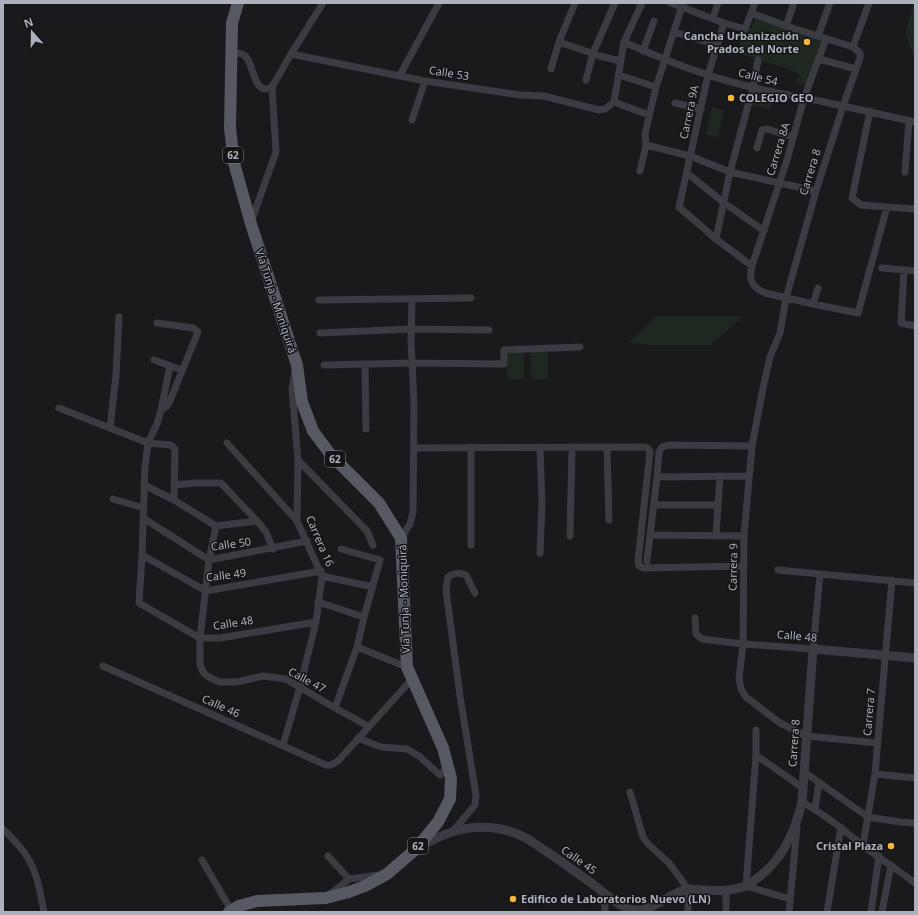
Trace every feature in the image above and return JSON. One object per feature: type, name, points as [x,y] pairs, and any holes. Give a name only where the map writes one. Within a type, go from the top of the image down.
[{"type":"main road","name":"Vía Tunja - Moniquirá","points":[[230,911],[239,906],[257,901],[326,898],[365,886],[387,874],[416,849],[438,822],[450,799],[451,778],[443,748],[407,667],[401,538],[379,503],[330,455],[313,431],[302,402],[297,365],[251,224],[234,163],[230,128],[231,52],[232,23],[238,3]]},
{"type":"street","points":[[251,224],[276,152],[272,87],[323,3]]},
{"type":"street","points":[[400,75],[439,3]]},
{"type":"street","points":[[552,69],[559,42],[575,3]]},
{"type":"street","points":[[586,80],[593,53],[615,3]]},
{"type":"street","points":[[642,3],[624,42],[614,102],[649,116]]},
{"type":"street","points":[[671,3],[682,5],[724,23],[745,29],[755,3]]},
{"type":"street","points":[[713,18],[718,3]]},
{"type":"street","points":[[786,26],[794,3]]},
{"type":"street","points":[[818,36],[830,3]]},
{"type":"street","points":[[751,13],[786,26],[853,47],[869,3]]},
{"type":"street","points":[[640,171],[646,145],[644,134],[656,87],[682,5]]},
{"type":"street","points":[[643,51],[654,21]]},
{"type":"street","name":"Carrera 9A","points":[[716,239],[679,207],[708,75],[724,23]]},
{"type":"street","points":[[674,32],[717,45]]},
{"type":"street","name":"Carrera 8A","points":[[752,266],[780,182],[804,98],[826,39]]},
{"type":"street","points":[[559,42],[620,61]]},
{"type":"street","name":"Calle 54","points":[[624,42],[665,60],[708,75],[776,93],[912,122]]},
{"type":"street","name":"Carrera 8","points":[[752,446],[762,388],[770,357],[780,333],[786,298],[842,106],[860,58],[860,54],[853,47]]},
{"type":"street","points":[[231,52],[243,54],[248,59],[257,84],[263,89],[272,87]]},
{"type":"street","name":"Calle 53","points":[[291,54],[425,81],[520,95],[544,96],[595,109],[605,109],[614,102]]},
{"type":"street","points":[[819,59],[856,69]]},
{"type":"street","points":[[758,60],[753,87],[730,172],[716,239],[752,266],[750,275],[752,283],[758,290],[813,304],[858,312],[887,207]]},
{"type":"street","points":[[619,75],[656,87]]},
{"type":"street","points":[[412,120],[425,81]]},
{"type":"street","points":[[675,103],[700,109]]},
{"type":"street","points":[[870,112],[852,198],[861,205],[915,209]]},
{"type":"street","points":[[905,172],[912,122]]},
{"type":"street","points":[[757,148],[762,130],[767,129],[793,137]]},
{"type":"street","points":[[646,145],[690,156],[730,172],[816,191]]},
{"type":"street","points":[[687,173],[764,231]]},
{"type":"street","points":[[882,268],[915,271]]},
{"type":"street","points":[[904,270],[901,323],[915,326]]},
{"type":"street","points":[[813,304],[818,288]]},
{"type":"street","points":[[401,538],[412,518],[414,448],[410,329],[412,298]]},
{"type":"street","points":[[319,300],[471,298]]},
{"type":"street","points":[[110,428],[116,375],[119,317]]},
{"type":"street","points":[[157,323],[193,328],[198,333],[169,402],[161,410]]},
{"type":"street","points":[[320,333],[410,329],[489,330]]},
{"type":"street","points":[[324,365],[504,364],[504,350],[580,348]]},
{"type":"street","points":[[154,360],[182,370]]},
{"type":"street","name":"Carrera 16","points":[[283,745],[300,687],[316,622],[322,574],[297,521],[298,460],[292,380],[297,365]]},
{"type":"street","points":[[365,365],[366,429]]},
{"type":"street","points":[[142,555],[144,485],[148,443],[157,424],[161,410],[170,366]]},
{"type":"street","points":[[59,408],[148,443],[171,445],[174,447],[174,500]]},
{"type":"street","points":[[227,443],[297,521]]},
{"type":"street","points":[[647,561],[658,477],[659,452],[662,447],[668,445],[752,446]]},
{"type":"street","name":"Carrera 9","points":[[752,446],[744,536],[743,644],[739,678],[741,689],[743,694],[753,704],[786,726],[806,736]]},
{"type":"street","points":[[471,447],[471,545]]},
{"type":"street","points":[[540,447],[542,503],[540,553]]},
{"type":"street","points":[[570,536],[572,447]]},
{"type":"street","points":[[607,447],[609,520]]},
{"type":"street","points":[[414,448],[648,448],[650,452],[638,561],[639,566],[644,568],[744,566]]},
{"type":"street","points":[[298,460],[367,531],[373,545]]},
{"type":"street","points":[[716,536],[720,476]]},
{"type":"street","points":[[658,477],[749,476]]},
{"type":"street","points":[[175,485],[195,483],[221,484],[266,532],[272,548]]},
{"type":"street","points":[[144,485],[174,500],[216,526],[257,521]]},
{"type":"street","points":[[113,498],[144,508]]},
{"type":"street","points":[[654,505],[718,505]]},
{"type":"street","name":"Calle 50","points":[[144,518],[209,560],[308,542]]},
{"type":"street","points":[[200,638],[209,560],[216,526]]},
{"type":"street","points":[[650,535],[744,536]]},
{"type":"street","points":[[335,708],[357,647],[380,560],[341,549]]},
{"type":"street","name":"Calle 49","points":[[142,555],[206,591],[322,574],[373,587]]},
{"type":"street","name":"Calle 48","points":[[142,555],[139,602],[200,638],[220,638],[316,622]]},
{"type":"street","points":[[778,570],[915,583]]},
{"type":"street","points":[[453,832],[475,804],[476,795],[460,696],[446,590],[448,577],[459,573],[466,575],[475,593]]},
{"type":"street","name":"Carrera 8","points":[[789,912],[797,822],[802,802],[812,650],[820,575]]},
{"type":"street","name":"Carrera 7","points":[[863,845],[875,774],[884,656],[892,580]]},
{"type":"street","points":[[318,602],[364,617]]},
{"type":"street","name":"Calle 48","points":[[695,618],[696,634],[699,637],[743,644],[915,658]]},
{"type":"street","name":"Calle 47","points":[[200,638],[200,664],[203,672],[218,682],[237,682],[263,676],[286,678],[368,726]]},
{"type":"street","points":[[357,647],[407,667]]},
{"type":"street","name":"Calle 46","points":[[103,666],[283,745],[324,765],[331,765],[338,761],[358,738]]},
{"type":"street","points":[[412,679],[358,738],[381,747],[406,749],[418,756],[440,775],[444,771],[447,762]]},
{"type":"street","points":[[746,886],[756,755],[756,730]]},
{"type":"street","points":[[806,736],[878,744]]},
{"type":"street","points":[[756,755],[803,788]]},
{"type":"street","points":[[804,772],[868,816],[900,822],[915,823]]},
{"type":"street","points":[[875,774],[915,778]]},
{"type":"street","points":[[815,809],[820,782]]},
{"type":"street","points":[[630,792],[643,837],[648,844],[669,863],[688,889],[688,912]]},
{"type":"street","points":[[802,802],[841,827],[915,883]]},
{"type":"street","points":[[746,886],[772,867],[785,847],[797,822]]},
{"type":"street","name":"Calle 45","points":[[416,849],[438,837],[476,827],[490,827],[507,830],[526,838],[575,870],[605,895],[629,909],[637,911],[654,909],[674,894],[688,889],[726,890],[746,886]]},
{"type":"street","points":[[827,912],[841,827]]},
{"type":"street","points":[[3,829],[24,852],[31,864],[38,880],[44,912]]},
{"type":"street","points":[[785,847],[795,851]]},
{"type":"street","points":[[328,856],[349,878]]},
{"type":"street","points":[[871,912],[879,856]]},
{"type":"street","points":[[202,860],[230,911]]},
{"type":"street","points":[[882,912],[891,865]]},
{"type":"street","points":[[326,898],[349,878],[387,874]]},
{"type":"street","points":[[746,886],[790,899]]},
{"type":"street","points":[[726,890],[726,912]]},
{"type":"street","points":[[605,895],[605,912]]},
{"type":"shaded area","points":[[915,3],[915,60],[905,33]]},
{"type":"shaded area","points":[[756,18],[823,41],[807,86],[796,83],[799,74],[786,68],[736,53],[747,26],[751,28]]},
{"type":"shaded area","points":[[753,87],[775,93],[770,110],[744,103]]},
{"type":"shaded area","points":[[712,107],[724,110],[718,137],[706,134]]},
{"type":"shaded area","points":[[656,316],[743,316],[711,345],[650,345],[629,343]]},
{"type":"shaded area","points":[[507,352],[524,352],[524,379],[507,379]]},
{"type":"shaded area","points":[[530,352],[548,352],[548,379],[531,379]]},
{"type":"place","name":"Cancha Urbanización Prados del Norte","points":[[807,42]]},
{"type":"place","name":"COLEGIO GEO","points":[[731,98]]},
{"type":"place","name":"Cristal Plaza","points":[[891,846]]},
{"type":"place","name":"Edifico de Laboratorios Nuevo (LN)","points":[[513,899]]}]
